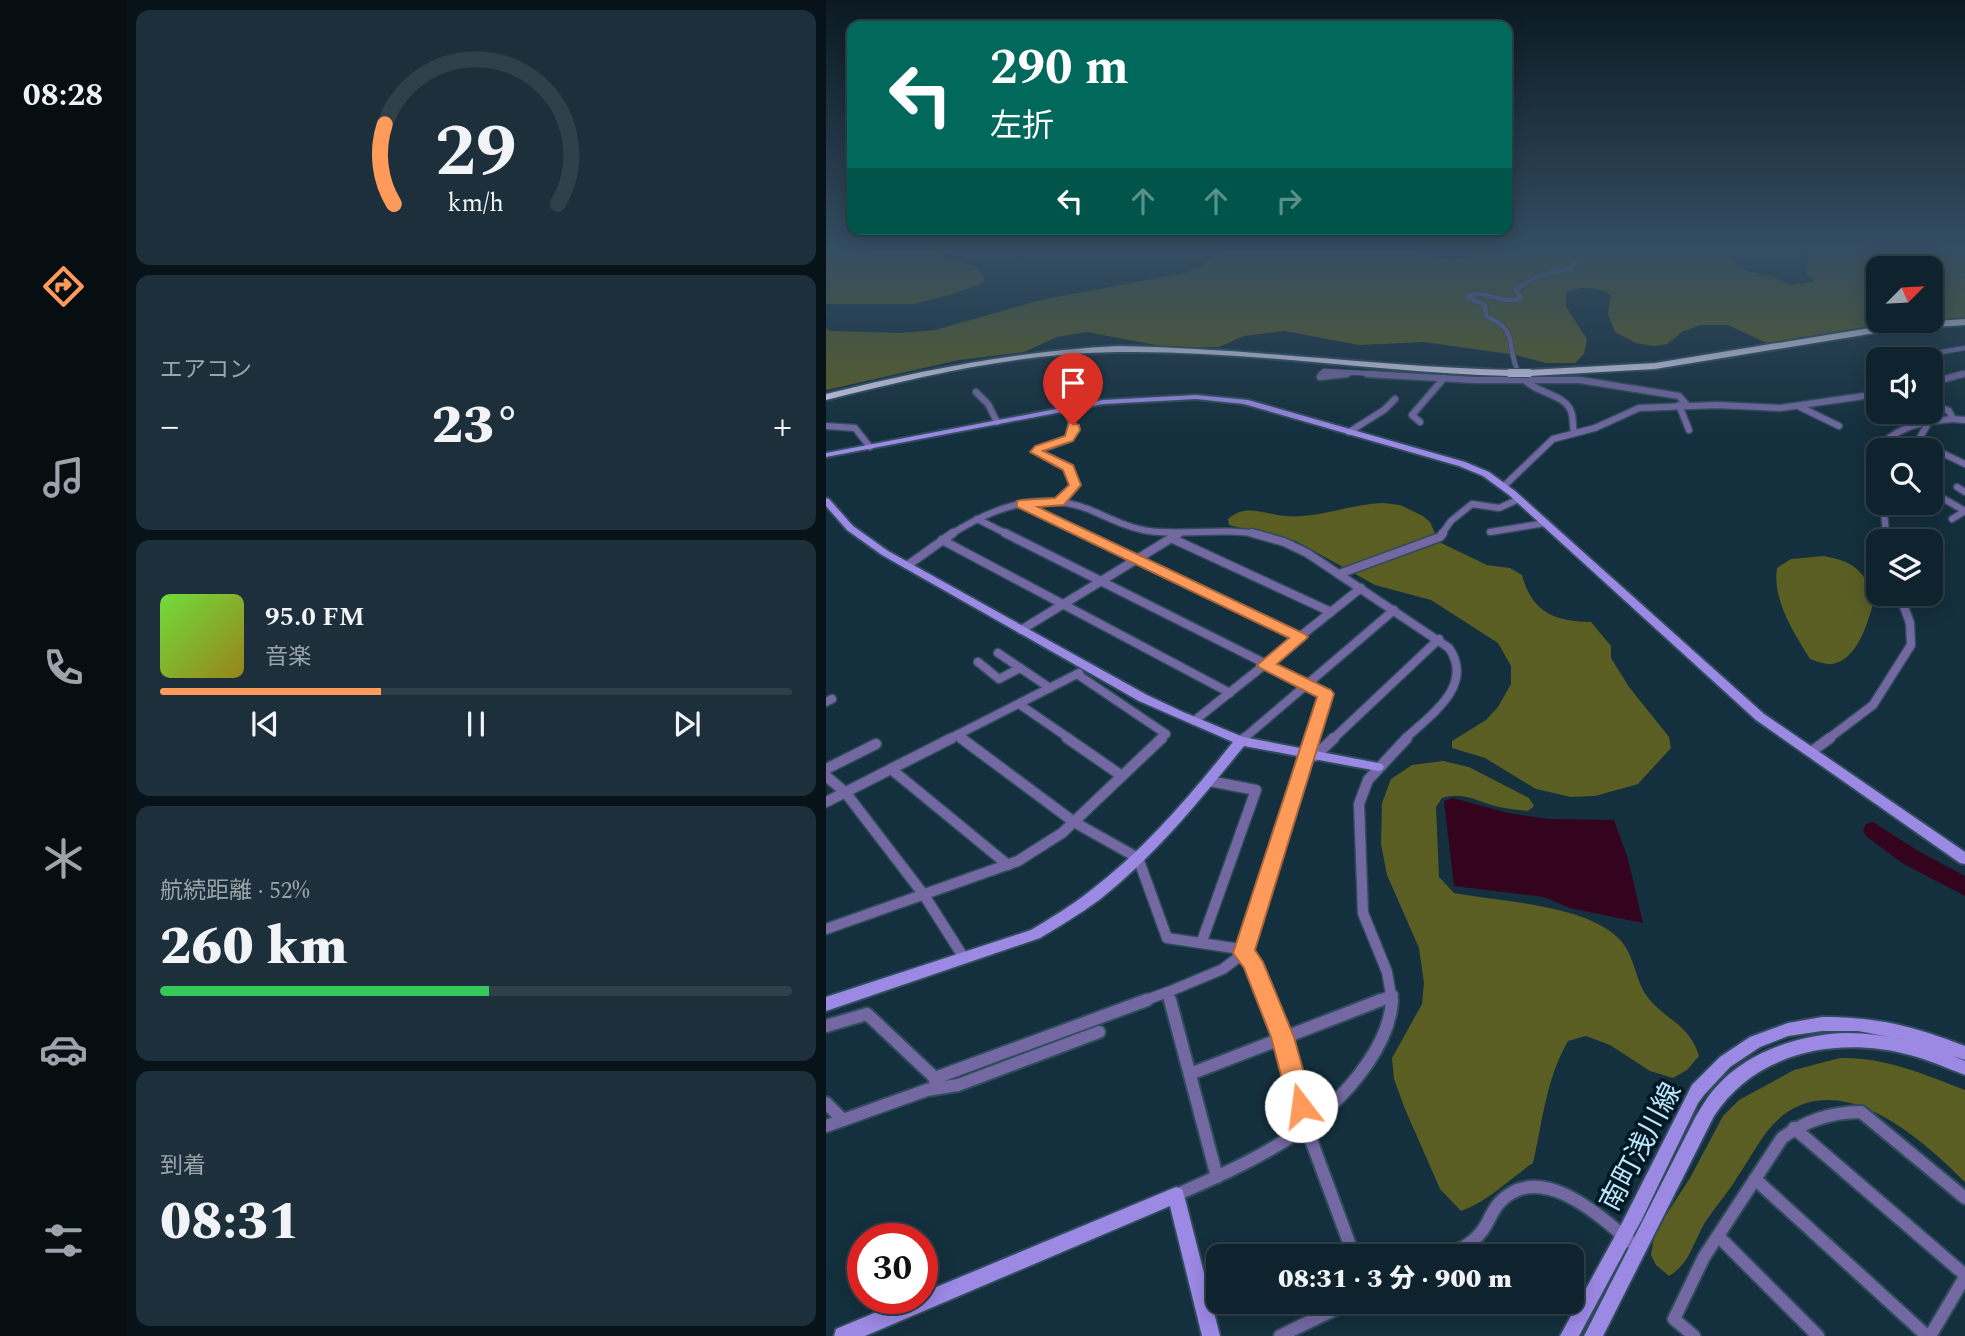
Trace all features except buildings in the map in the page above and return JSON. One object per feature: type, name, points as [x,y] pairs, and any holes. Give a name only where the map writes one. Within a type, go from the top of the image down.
[{"type":"highway","points":[[1943,320],[1965,320]]},
{"type":"highway","points":[[826,395],[967,364],[1044,354],[1117,349],[1187,351],[1437,371],[1508,371],[1526,374],[1655,366],[1894,327],[1965,320]]},
{"type":"highway","points":[[1526,374],[1674,359],[1866,327]]},
{"type":"street","points":[[1484,312],[1503,322],[1510,330],[1512,357],[1526,374],[1533,390],[1567,405],[1571,411],[1574,432]]},
{"type":"street","points":[[1943,352],[1965,348]]},
{"type":"street","points":[[1351,373],[1320,377],[1324,370],[1444,378],[1526,374],[1679,396],[1685,399],[1687,405]]},
{"type":"street","points":[[1943,379],[1965,373]]},
{"type":"street","points":[[1420,422],[1412,415],[1444,378]]},
{"type":"street","points":[[1079,383],[1085,405]]},
{"type":"street","points":[[976,392],[988,404],[997,422]]},
{"type":"street","points":[[1504,486],[1550,440],[1595,428],[1634,409],[1679,405],[1800,407],[1866,396]]},
{"type":"street","points":[[826,455],[1085,405],[1148,398],[1222,398],[1259,406],[1479,470],[1519,499],[1741,701],[1965,859]]},
{"type":"street","points":[[1349,432],[1384,410],[1395,399]]},
{"type":"street","points":[[1679,405],[1689,430]]},
{"type":"street","points":[[1800,407],[1839,426]]},
{"type":"street","points":[[1943,408],[1949,411],[1953,419]]},
{"type":"street","points":[[1059,502],[1076,484],[1071,470],[1036,451],[1069,439],[1074,430],[1067,409]]},
{"type":"street","points":[[1943,420],[1965,420]]},
{"type":"street","points":[[1889,438],[1897,432],[1923,424]]},
{"type":"street","points":[[1928,424],[1919,439],[1921,443],[1965,464]]},
{"type":"street","points":[[826,426],[855,428],[870,447]]},
{"type":"street","points":[[1957,487],[1965,492]]},
{"type":"street","points":[[1943,498],[1965,511],[1952,519]]},
{"type":"street","points":[[1339,574],[1440,537],[1451,521],[1472,503],[1499,508],[1519,499]]},
{"type":"street","points":[[826,500],[865,540],[1143,698],[1241,741],[1378,767]]},
{"type":"street","points":[[843,1336],[1269,1153],[1307,1129],[1340,1101],[1366,1068],[1390,1022],[1393,995],[1390,977],[1367,930],[1363,913],[1359,804],[1368,780],[1378,767],[1455,689],[1459,678],[1457,660],[1439,639],[1297,546],[1271,537],[1224,531],[1148,532],[1130,528],[1074,505],[1059,502],[1021,504],[977,519],[908,565]]},
{"type":"street","points":[[1021,504],[1300,637]]},
{"type":"street","points":[[826,1126],[1168,992],[1223,969],[1244,953],[1311,755],[1326,694],[977,519]]},
{"type":"street","points":[[1490,532],[1546,523]]},
{"type":"street","points":[[1021,630],[1181,532]]},
{"type":"street","points":[[1171,538],[1331,612]]},
{"type":"street","points":[[942,540],[1230,693]]},
{"type":"street","points":[[1194,721],[1361,588]]},
{"type":"street","points":[[1811,752],[1873,705],[1911,645],[1910,623],[1904,606]]},
{"type":"street","points":[[826,1004],[1035,934],[1055,924],[1138,858],[1209,781],[1241,741],[1394,610]]},
{"type":"street","points":[[1311,755],[1439,639]]},
{"type":"street","points":[[998,653],[1050,688]]},
{"type":"street","points":[[978,662],[999,679],[1020,668]]},
{"type":"street","points":[[826,802],[1088,668]]},
{"type":"street","points":[[827,928],[1008,865],[1037,850],[1073,822],[1166,734],[1076,674]]},
{"type":"street","points":[[1019,704],[1122,776]]},
{"type":"street","points":[[957,735],[1073,822],[1138,858],[1167,938],[1202,941],[1240,949],[1252,962],[1283,1037],[1307,1129],[1350,1244]]},
{"type":"street","points":[[826,769],[876,744]]},
{"type":"street","points":[[891,769],[1008,865]]},
{"type":"street","points":[[826,776],[845,792],[924,895],[964,958]]},
{"type":"street","points":[[1202,941],[1256,790],[1209,781]]},
{"type":"street","points":[[1168,992],[1217,1177]]},
{"type":"street","points":[[1190,1074],[1393,995]]},
{"type":"street","points":[[826,1026],[867,1014],[935,1083],[958,1085],[1099,1032]]},
{"type":"street","name":"南町浅川線","points":[[1569,1336],[1624,1237],[1697,1091],[1745,1046],[1773,1032],[1810,1024],[1849,1023],[1902,1031],[1965,1053]]},
{"type":"street","name":"南町浅川線","points":[[1593,1336],[1711,1108],[1733,1081],[1764,1060],[1823,1041],[1859,1039],[1933,1053],[1965,1068]]},
{"type":"street","points":[[826,1103],[843,1120]]},
{"type":"street","points":[[1694,1336],[1674,1319],[1704,1257],[1782,1138],[1794,1128],[1846,1111],[1861,1112],[1965,1198]]},
{"type":"street","points":[[1755,1179],[1928,1336],[1965,1276],[1794,1128]]},
{"type":"street","points":[[1467,1244],[1477,1239],[1501,1201],[1520,1186],[1531,1185],[1549,1187],[1574,1199],[1639,1249]]},
{"type":"street","points":[[1176,1195],[1211,1336]]},
{"type":"street","points":[[1718,1236],[1818,1336]]},
{"type":"street","points":[[1280,1336],[1325,1314]]},
{"type":"green space","points":[[997,312],[1570,312],[1587,339],[1584,354],[1575,363],[1546,363],[1516,355],[1424,342],[1359,345],[1285,331],[1244,336],[1219,347],[1166,347],[1087,332],[1057,337],[1024,352],[959,360],[826,390],[826,328],[831,331],[901,333],[935,330]]},
{"type":"green space","points":[[1608,312],[1866,312],[1866,328],[1769,344],[1728,325],[1700,325],[1682,332],[1667,344],[1653,346],[1636,343],[1615,332]]},
{"type":"green space","points":[[1943,312],[1965,312],[1965,319],[1943,320]]},
{"type":"green space","points":[[1383,503],[1400,505],[1423,516],[1430,522],[1439,542],[1487,565],[1510,568],[1522,575],[1532,598],[1547,612],[1566,620],[1591,622],[1611,646],[1611,658],[1629,687],[1669,737],[1671,748],[1638,784],[1595,796],[1571,797],[1536,789],[1485,758],[1452,748],[1452,741],[1486,720],[1498,707],[1511,684],[1511,666],[1498,643],[1431,600],[1375,585],[1296,541],[1229,525],[1228,519],[1248,510],[1297,516]]},
{"type":"green space","points":[[1824,556],[1843,561],[1856,568],[1866,580],[1866,606],[1872,606],[1856,647],[1841,661],[1830,664],[1810,659],[1786,616],[1778,592],[1777,568],[1791,559]]},
{"type":"green space","points":[[1443,761],[1469,767],[1529,798],[1534,806],[1528,811],[1499,807],[1464,796],[1442,798],[1436,807],[1439,877],[1454,893],[1567,912],[1607,929],[1626,948],[1644,992],[1688,1035],[1699,1056],[1687,1070],[1673,1078],[1650,1071],[1610,1045],[1586,1036],[1568,1041],[1550,1085],[1533,1163],[1490,1196],[1461,1211],[1440,1189],[1394,1079],[1392,1058],[1422,1004],[1424,983],[1419,948],[1387,875],[1381,844],[1382,803],[1391,779],[1412,765]]},
{"type":"green space","points":[[1840,1058],[1888,1063],[1965,1090],[1965,1182],[1927,1147],[1880,1115],[1855,1104],[1830,1100],[1806,1103],[1782,1116],[1769,1129],[1704,1224],[1686,1260],[1669,1276],[1656,1265],[1651,1255],[1655,1232],[1690,1178],[1723,1116],[1739,1100],[1794,1070]]},
{"type":"shaded area","points":[[1453,798],[1508,813],[1548,819],[1614,820],[1628,859],[1643,923],[1570,908],[1544,897],[1454,886],[1444,801]]},
{"type":"waterway","points":[[1873,830],[1910,857],[1965,887]]},
{"type":"route","points":[[1073,425],[1073,434],[1065,442],[1039,448],[1036,452],[1071,470],[1076,484],[1073,489],[1059,502],[1021,504],[1300,637],[1265,665],[1326,694],[1244,953],[1252,962],[1283,1037],[1301,1106]]}]
